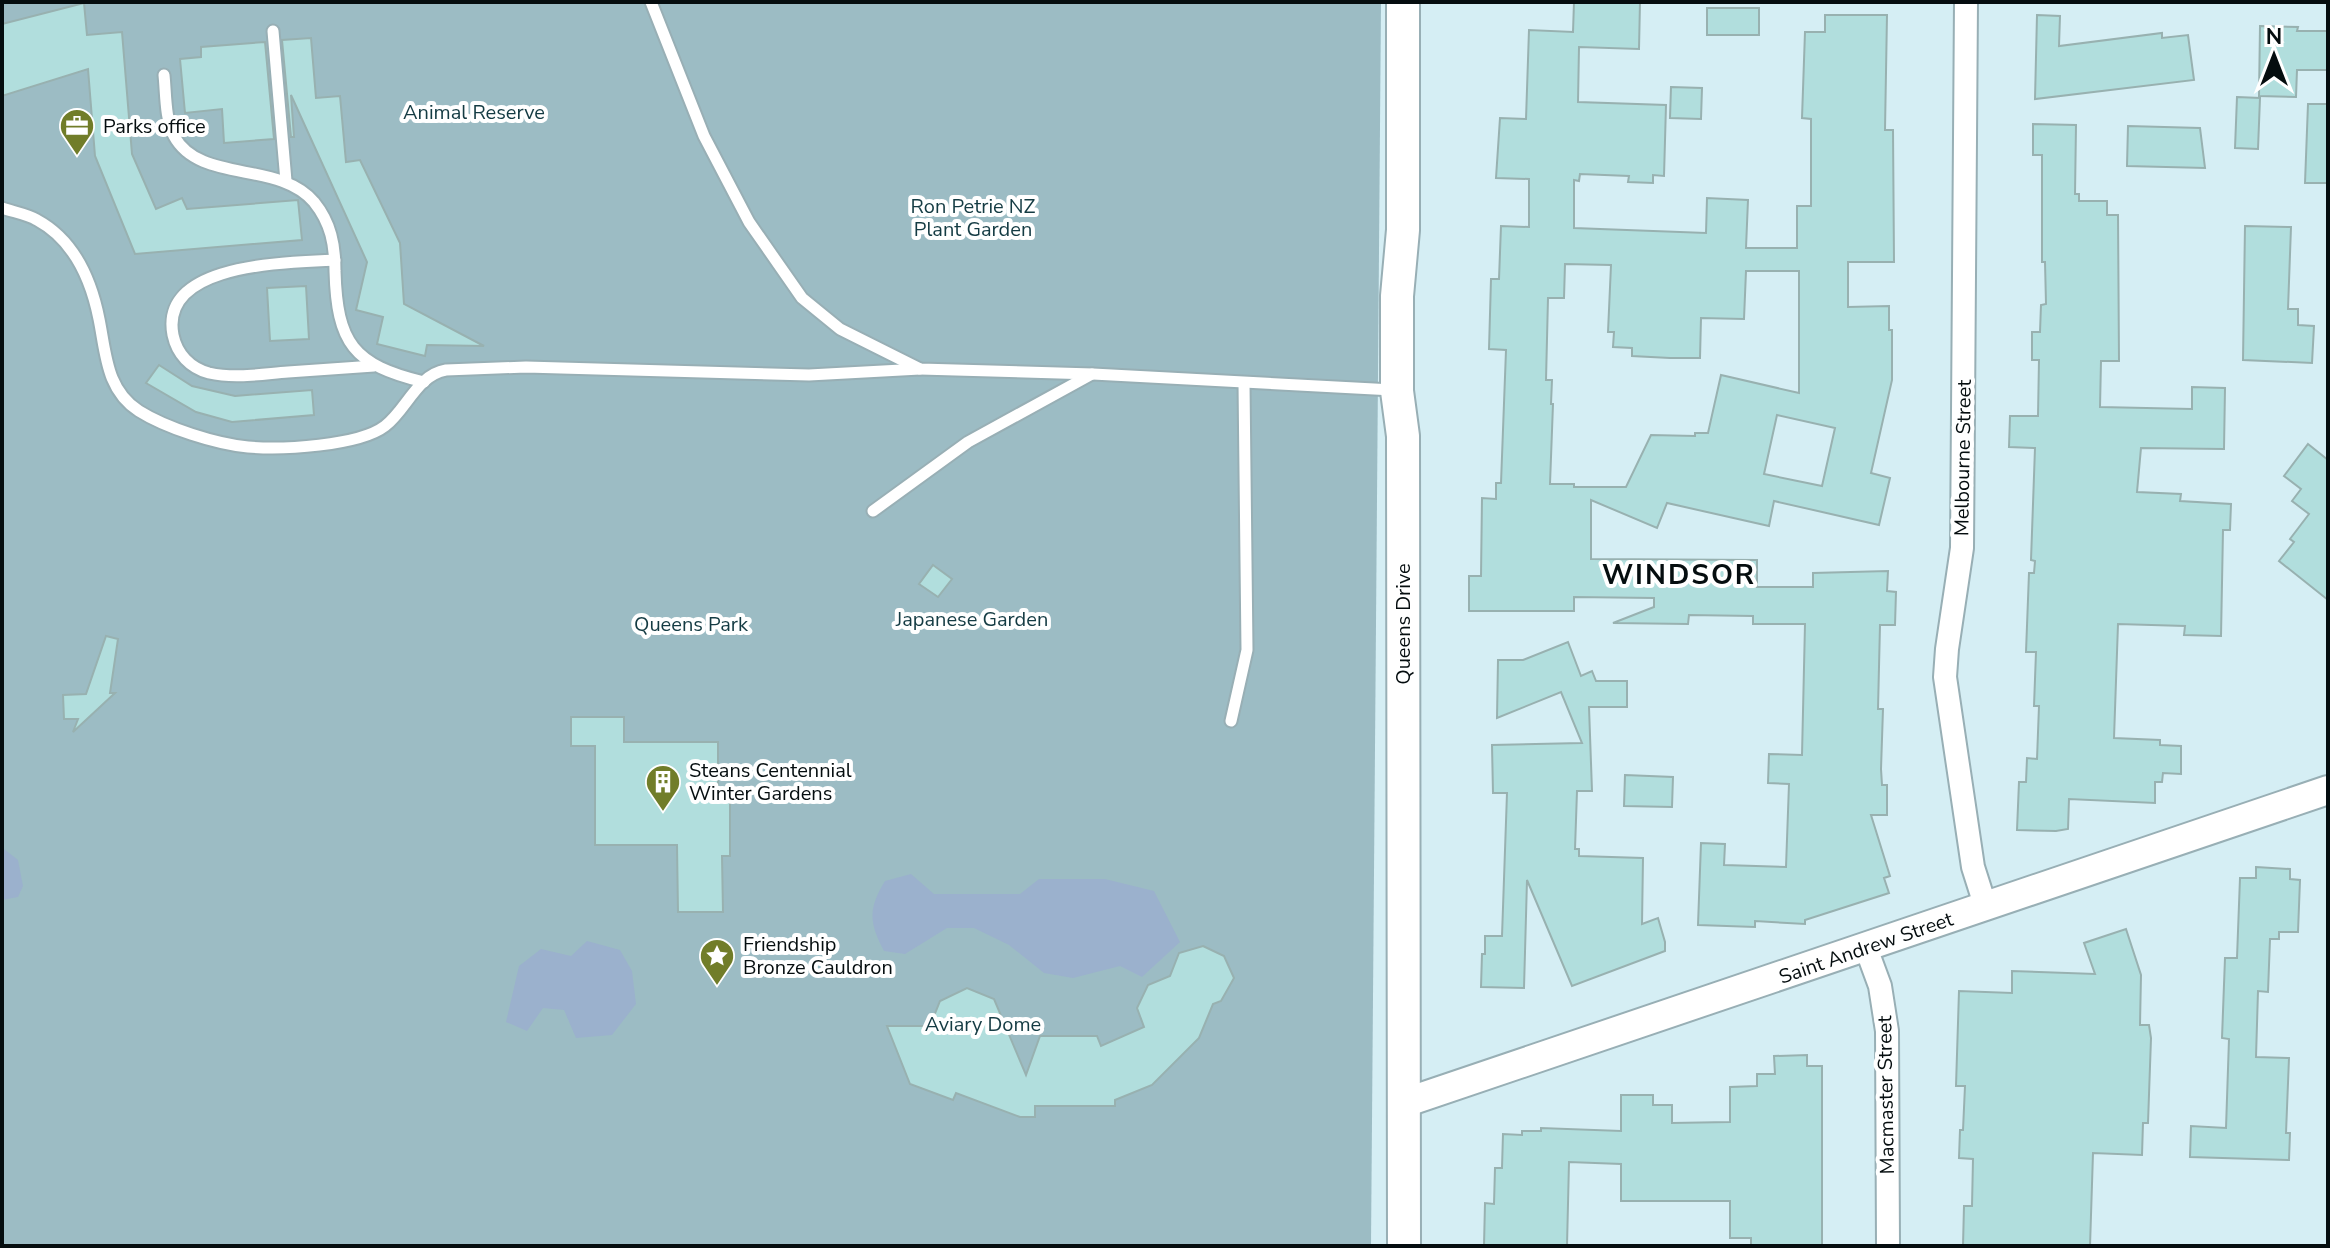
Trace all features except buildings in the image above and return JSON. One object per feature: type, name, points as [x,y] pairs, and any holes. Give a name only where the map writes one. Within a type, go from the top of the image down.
[{"type":"main road","name":"Queens Drive","points":[[1403,2],[1403,230],[1397,296],[1397,391],[1403,436],[1404,1246]]},
{"type":"street","name":"Melbourne Street","points":[[1966,2],[1962,548],[1945,677],[1973,867],[1986,908]]},
{"type":"street","name":"Saint Andrew Street","points":[[1404,1103],[2328,790]]},
{"type":"street","name":"Macmaster Street","points":[[1866,948],[1880,986],[1887,1031],[1888,1246]]},
{"type":"lane","points":[[651,2],[704,136],[749,222],[802,298],[840,329],[920,369]]},
{"type":"lane","points":[[273,31],[286,181]]},
{"type":"lane","points":[[164,75],[173,135],[184,149],[218,166],[286,181],[304,192],[319,209],[331,232],[337,296],[345,333],[359,355],[375,366],[424,382]]},
{"type":"lane","points":[[2,208],[35,219],[61,236],[76,254],[99,316],[107,370],[124,398],[138,410],[166,423],[222,443],[248,447],[350,441],[368,436],[384,427],[434,372],[446,370],[526,367],[809,375],[920,369],[1093,374],[1397,391]]},
{"type":"lane","points":[[335,260],[266,266],[204,280],[189,288],[178,301],[172,328],[175,346],[191,365],[205,372],[223,375],[249,376],[375,366]]},
{"type":"lane","points":[[873,511],[968,442],[1093,374]]},
{"type":"lane","points":[[1231,721],[1247,650],[1244,383]]},
{"type":"green space","name":"Queens Park","points":[[2,2],[1381,2],[1371,1246],[2,1246]]},
{"type":"shaded area","points":[[4,849],[18,860],[23,886],[18,897],[2,900]]},
{"type":"shaded area","points":[[911,874],[934,894],[1020,894],[1039,879],[1105,879],[1154,891],[1180,942],[1142,977],[1120,966],[1073,978],[1044,973],[1009,945],[974,928],[947,928],[905,954],[884,951],[875,932],[873,908],[885,881]]},
{"type":"shaded area","points":[[587,941],[620,950],[632,971],[636,1004],[612,1035],[576,1038],[564,1010],[543,1008],[527,1031],[506,1022],[519,966],[541,949],[571,956]]},
{"type":"place","name":"Parks office","points":[[77,157]]},
{"type":"place","name":"Steans Centennial Winter Gardens","points":[[663,813]]},
{"type":"place","name":"Friendship Bronze Cauldron","points":[[717,987]]},
{"type":"district","name":"WINDSOR","points":[[1679,575]]},
{"type":"park label","name":"Animal Reserve","points":[[474,112]]},
{"type":"park label","name":"Ron Petrie NZ Plant Garden","points":[[973,218]]},
{"type":"park label","name":"Japanese Garden","points":[[972,619]]},
{"type":"park label","name":"Aviary Dome","points":[[983,1024]]}]
